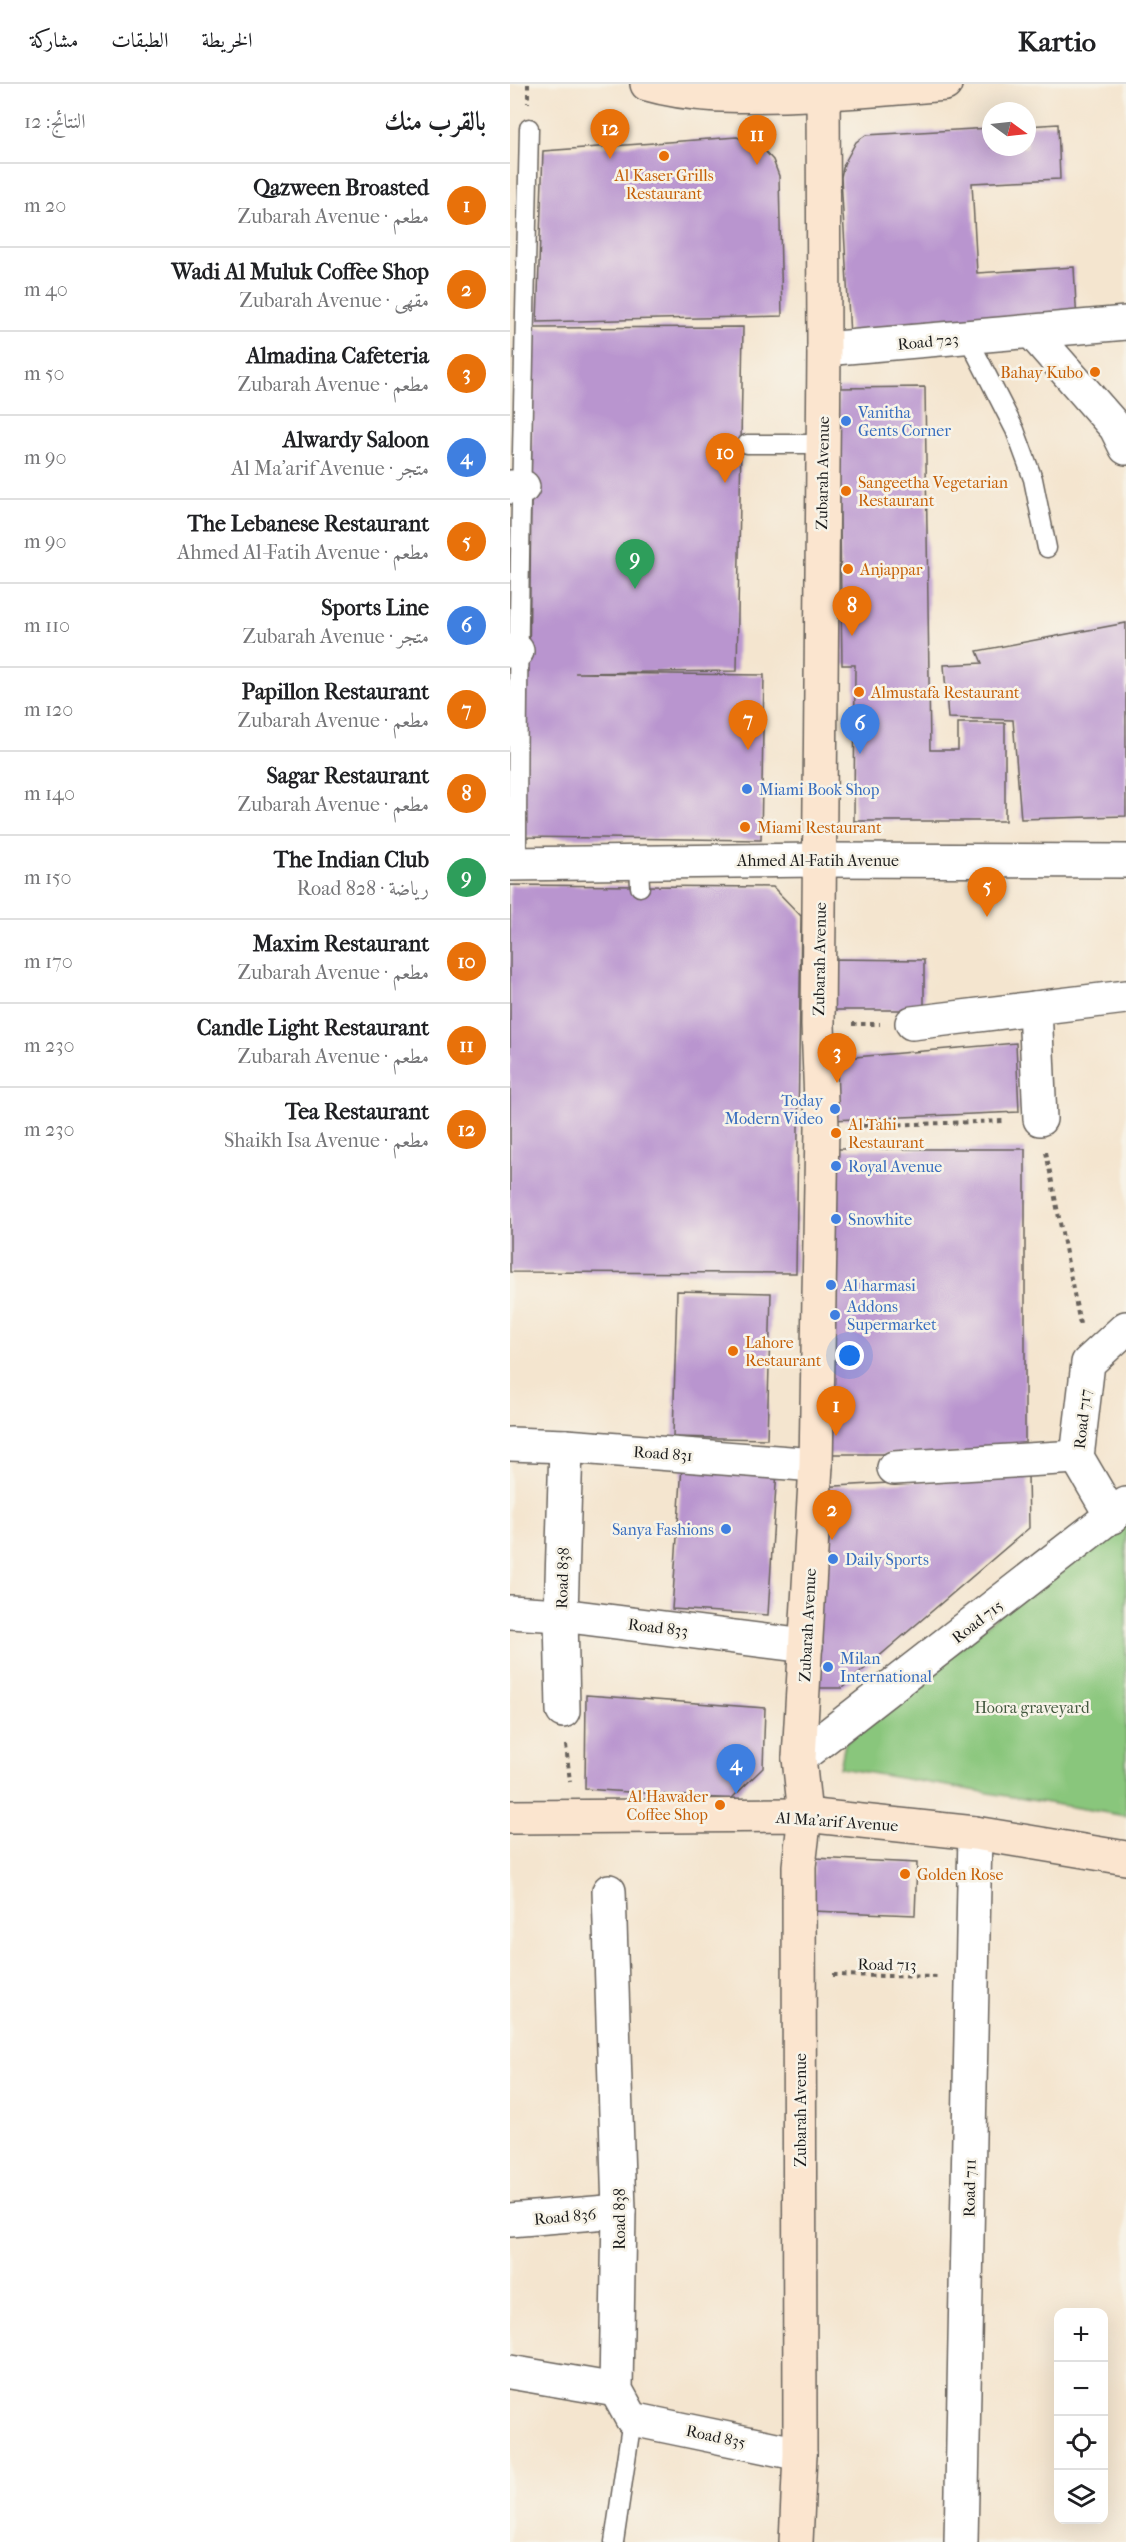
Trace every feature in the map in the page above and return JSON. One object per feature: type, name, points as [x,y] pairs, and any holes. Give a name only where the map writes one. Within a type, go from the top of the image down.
[{"type":"street","points":[[647,84],[677,93],[736,96],[823,89],[945,84]]},
{"type":"street","name":"Zubarah Avenue","points":[[796,2542],[800,2454],[801,1974],[799,1866],[805,1815],[799,1758],[816,1465],[822,1127],[818,1025],[824,349],[823,89]]},
{"type":"street","name":"Road 723","points":[[824,349],[1126,323]]},
{"type":"street","points":[[1032,332],[1123,434]]},
{"type":"street","name":"Ahmed Al-Fatih Avenue","points":[[513,864],[639,875],[819,860],[1126,861]]},
{"type":"street","points":[[912,1023],[1126,997]]},
{"type":"street","points":[[1035,1008],[1040,1119]]},
{"type":"street","points":[[1088,1363],[1126,1328]]},
{"type":"street","name":"Road 717","points":[[1088,1363],[1077,1457],[1119,1511]]},
{"type":"street","name":"Road 831","points":[[510,1444],[566,1446],[816,1465]]},
{"type":"street","name":"Road 838","points":[[563,1711],[561,1615],[566,1446]]},
{"type":"street","points":[[894,1468],[1077,1457]]},
{"type":"street","name":"Road 715","points":[[799,1758],[1119,1511]]},
{"type":"street","name":"Road 833","points":[[510,1612],[561,1615],[806,1646]]},
{"type":"street","name":"Al Ma'arif Avenue","points":[[510,1817],[805,1815],[975,1833],[1126,1858]]},
{"type":"street","name":"Road 711","points":[[961,2542],[975,1833]]},
{"type":"street","name":"Road 838","points":[[609,1891],[620,2211],[616,2390]]},
{"type":"street","name":"Road 836","points":[[510,2220],[620,2211]]},
{"type":"street","points":[[510,2372],[616,2390],[633,2419]]},
{"type":"street","name":"Road 835","points":[[633,2419],[800,2454]]},
{"type":"lane","points":[[513,864],[513,651],[529,128]]},
{"type":"lane","points":[[968,338],[1015,430],[1033,478],[1047,548]]},
{"type":"lane","points":[[747,444],[822,444]]},
{"type":"lane","points":[[614,2542],[633,2419]]},
{"type":"path","points":[[818,1025],[912,1023]]},
{"type":"path","points":[[822,1127],[1040,1119],[1088,1363]]},
{"type":"path","points":[[563,1711],[573,1818]]},
{"type":"path","name":"Road 713","points":[[801,1974],[973,1978]]},
{"type":"green space","name":"Hoora graveyard","points":[[1126,1509],[1126,1816],[840,1768],[845,1743]]},
{"type":"building","points":[[1058,124],[1060,179],[972,183],[977,273],[1074,267],[1077,324],[850,336],[841,177],[844,164],[856,142],[866,135],[982,129],[982,156],[1036,156],[1036,125]]},
{"type":"building","points":[[737,137],[763,149],[773,160],[779,176],[782,316],[537,322],[543,151]]},
{"type":"building","points":[[743,327],[737,671],[575,673],[764,675],[761,840],[521,837],[523,672],[529,672],[533,328]]},
{"type":"building","points":[[925,387],[930,750],[958,750],[958,723],[1005,723],[1005,821],[854,821],[855,665],[842,665],[838,388]]},
{"type":"building","points":[[1126,623],[1126,816],[1021,819],[1013,720],[948,718],[944,665],[982,663],[977,651]]},
{"type":"building","points":[[510,885],[773,887],[801,916],[796,1273],[510,1272]]},
{"type":"building","points":[[828,959],[924,960],[924,1010],[828,1010]]},
{"type":"building","points":[[1016,1043],[1019,1112],[832,1120],[832,1059]]},
{"type":"building","points":[[823,1149],[1025,1149],[1025,1454],[823,1454]]},
{"type":"building","points":[[677,1291],[771,1293],[767,1439],[673,1437]]},
{"type":"building","points":[[682,1466],[777,1469],[768,1615],[672,1609]]},
{"type":"building","points":[[1028,1475],[1029,1528],[842,1688],[815,1688],[819,1487]]},
{"type":"building","points":[[586,1695],[765,1708],[763,1768],[731,1799],[585,1789]]},
{"type":"building","points":[[814,1858],[917,1863],[915,1915],[812,1911]]},
{"type":"place","name":"Al Kaser Grills Restaurant","points":[[664,156]]},
{"type":"place","name":"Tea Restaurant","points":[[610,159]]},
{"type":"place","name":"Candle Light Restaurant","points":[[757,165]]},
{"type":"place","name":"Bahay Kubo","points":[[1095,372]]},
{"type":"place","name":"Vanitha Gents Corner","points":[[846,421]]},
{"type":"place","name":"Maxim Restaurant","points":[[725,483]]},
{"type":"place","name":"Sangeetha Vegetarian Restaurant","points":[[846,491]]},
{"type":"place","name":"Anjappar","points":[[848,569]]},
{"type":"place","name":"The Indian Club","points":[[635,589]]},
{"type":"place","name":"Sagar Restaurant","points":[[852,636]]},
{"type":"place","name":"Almustafa Restaurant","points":[[859,692]]},
{"type":"place","name":"Papillon Restaurant","points":[[748,750]]},
{"type":"place","name":"Sports Line","points":[[860,754]]},
{"type":"place","name":"Miami Book Shop","points":[[747,789]]},
{"type":"place","name":"Miami Restaurant","points":[[745,827]]},
{"type":"place","name":"The Lebanese Restaurant","points":[[987,917]]},
{"type":"place","name":"Almadina Cafeteria","points":[[837,1083]]},
{"type":"place","name":"Today Modern Video","points":[[835,1109]]},
{"type":"place","name":"Al Tahi Restaurant","points":[[836,1133]]},
{"type":"place","name":"Royal Avenue","points":[[836,1166]]},
{"type":"place","name":"Snowhite","points":[[836,1219]]},
{"type":"place","name":"Al harmasi","points":[[831,1285]]},
{"type":"place","name":"Addons Supermarket","points":[[835,1315]]},
{"type":"place","name":"Lahore Restaurant","points":[[733,1351]]},
{"type":"place","name":"Qazween Broasted","points":[[836,1436]]},
{"type":"place","name":"Sanya Fashions","points":[[726,1529]]},
{"type":"place","name":"Wadi Al Muluk Coffee Shop","points":[[832,1540]]},
{"type":"place","name":"Daily Sports","points":[[833,1559]]},
{"type":"place","name":"Milan International","points":[[828,1667]]},
{"type":"place","name":"Alwardy Saloon","points":[[736,1794]]},
{"type":"place","name":"Al Hawader Coffee Shop","points":[[720,1805]]},
{"type":"place","name":"Golden Rose","points":[[905,1874]]}]
